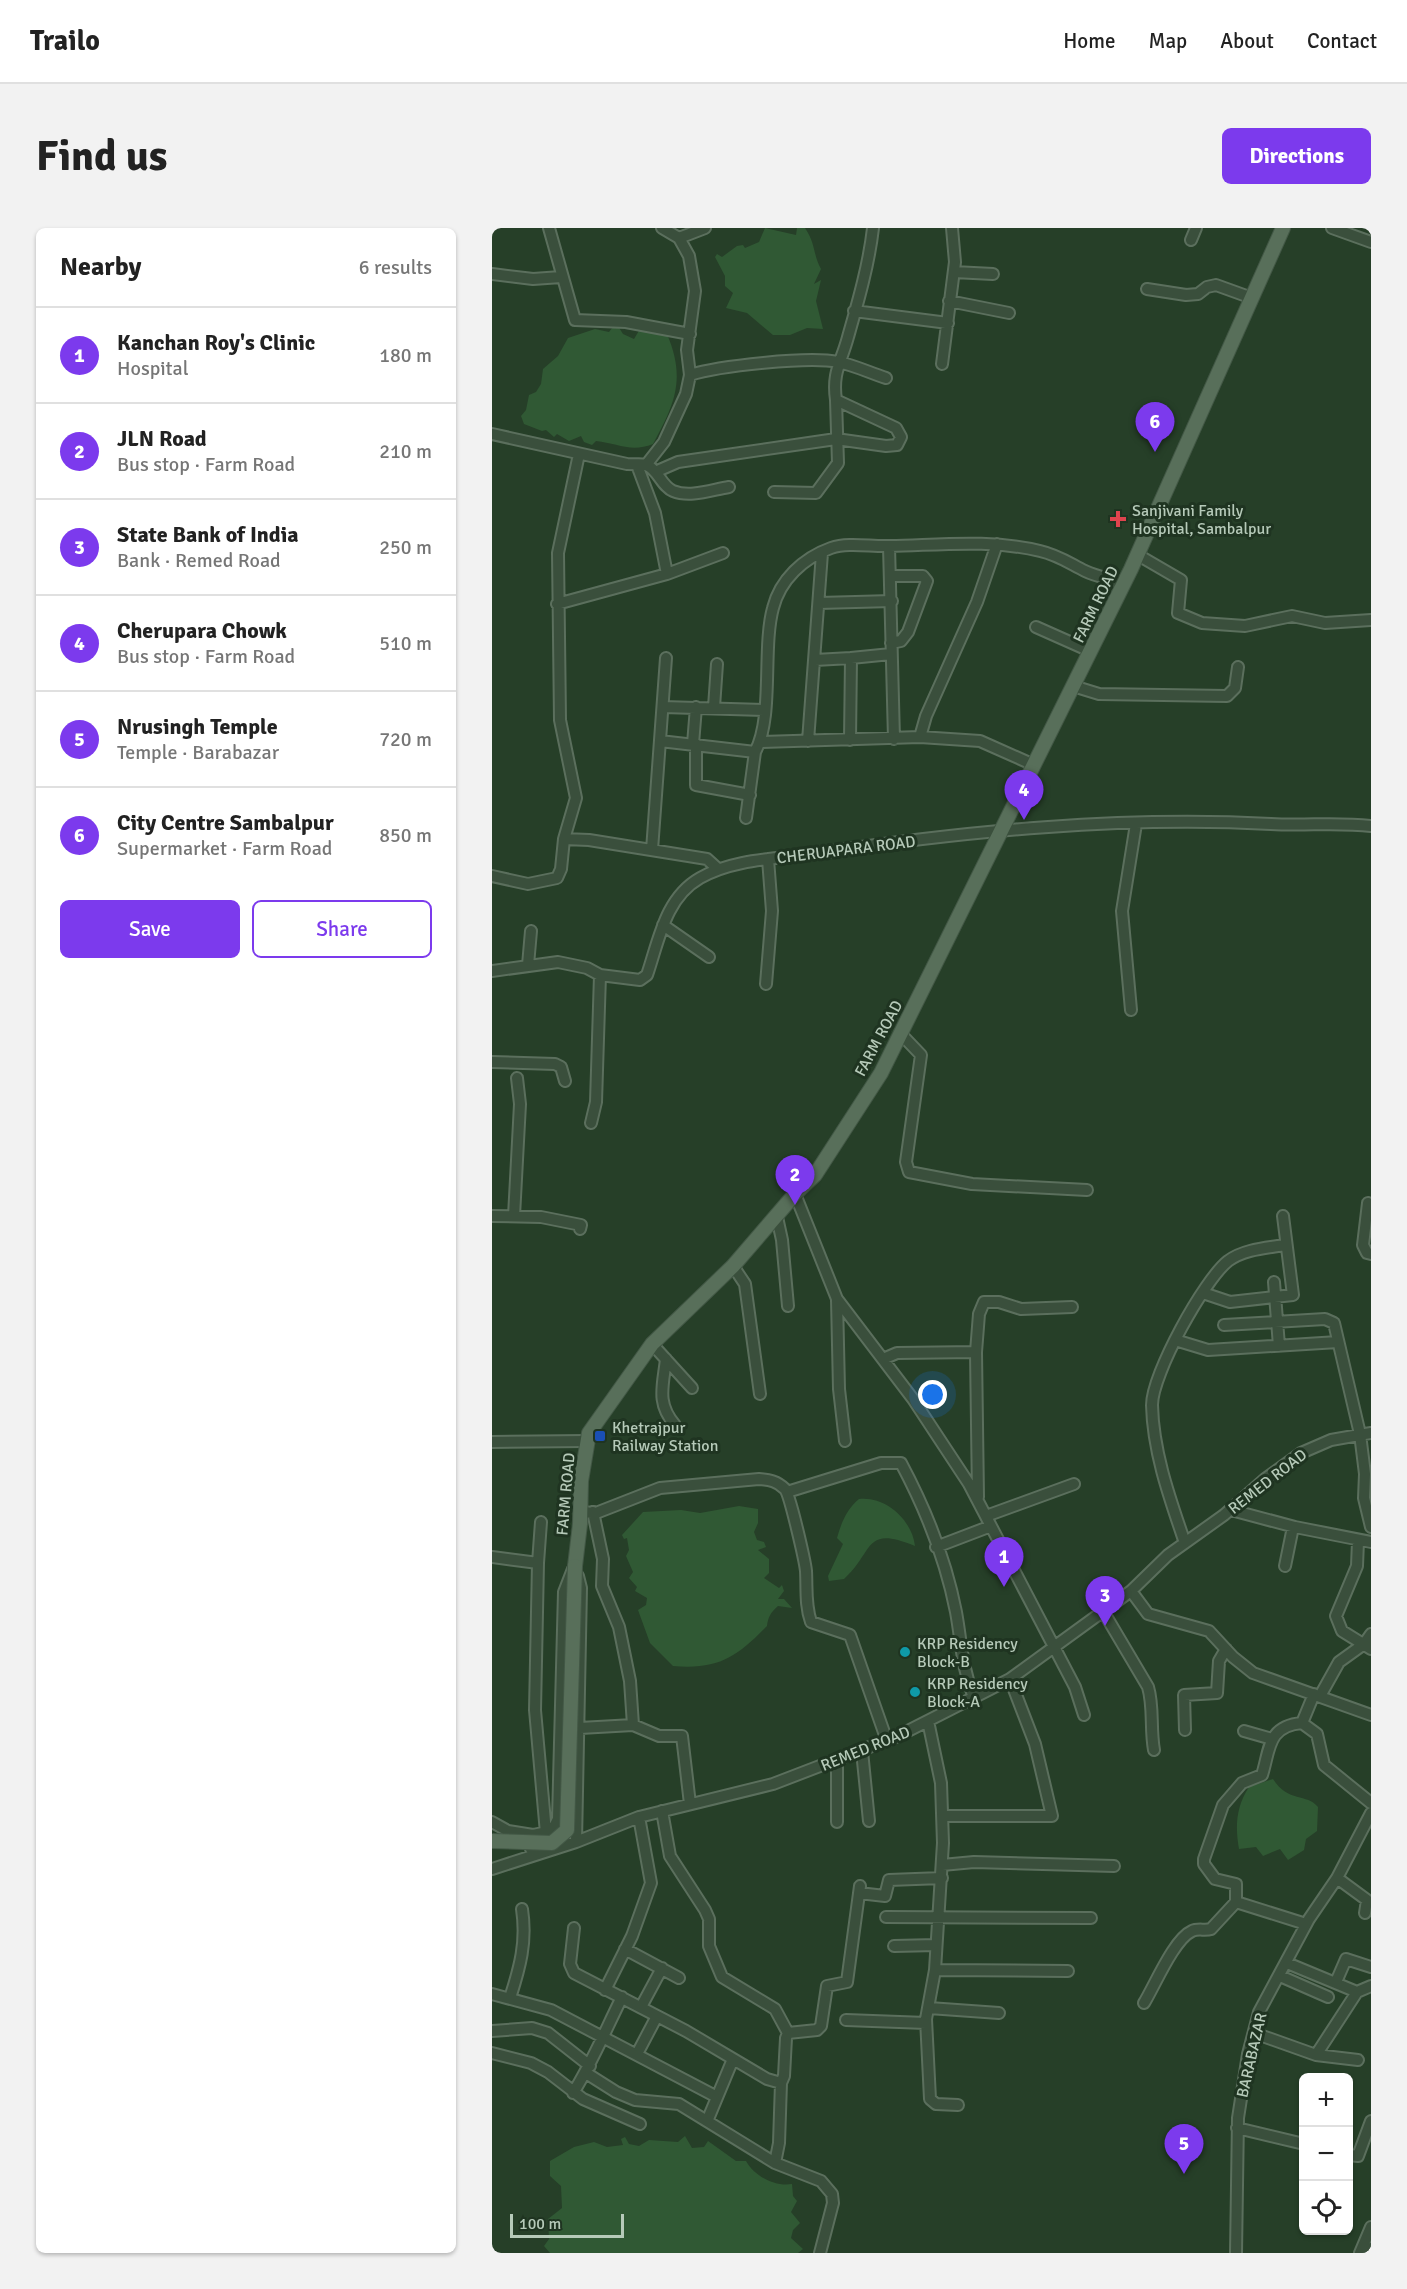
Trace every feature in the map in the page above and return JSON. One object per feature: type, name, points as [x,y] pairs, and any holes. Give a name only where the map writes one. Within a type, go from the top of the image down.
[{"type":"main road","name":"FARM ROAD","points":[[574,1566],[587,1512],[586,1441],[652,1344],[733,1266],[815,1174],[881,1073],[1138,555],[1283,228]]},
{"type":"main road","points":[[492,1841],[552,1843],[567,1830],[574,1566]]},
{"type":"street","points":[[549,228],[575,320],[626,322],[690,334]]},
{"type":"street","points":[[662,228],[679,238],[688,256],[695,291],[687,350],[690,375],[686,394],[664,442],[646,467],[667,574]]},
{"type":"street","points":[[679,238],[705,228]]},
{"type":"street","points":[[774,492],[813,494],[819,492],[838,463],[835,372],[854,311],[873,228]]},
{"type":"street","points":[[942,364],[954,272],[952,228]]},
{"type":"street","points":[[1191,240],[1196,228]]},
{"type":"street","points":[[1332,228],[1371,242]]},
{"type":"street","points":[[954,272],[993,274]]},
{"type":"street","points":[[492,274],[533,279],[561,277]]},
{"type":"street","points":[[1147,289],[1186,295],[1198,294],[1216,285],[1252,298]]},
{"type":"street","points":[[950,301],[1009,313]]},
{"type":"street","points":[[854,311],[948,323]]},
{"type":"street","points":[[690,375],[716,369],[805,360],[838,362],[886,378]]},
{"type":"street","points":[[492,434],[512,436],[579,454],[646,467],[836,439],[892,447],[897,445],[901,437],[896,428],[836,400]]},
{"type":"street","points":[[492,876],[528,884],[551,882],[557,878],[561,869],[564,839],[576,798],[560,720],[557,604],[558,553],[579,454]]},
{"type":"street","points":[[646,467],[663,484],[672,490],[684,493],[729,487]]},
{"type":"street","points":[[746,818],[764,710],[772,609],[786,577],[822,553],[840,546],[889,546],[919,543],[997,544],[1061,556],[1087,572],[1124,583]]},
{"type":"street","points":[[920,737],[926,716],[977,602],[997,544]]},
{"type":"street","points":[[889,546],[894,739]]},
{"type":"street","points":[[557,604],[667,574],[723,553]]},
{"type":"street","points":[[808,741],[822,553]]},
{"type":"street","points":[[1138,555],[1177,575],[1181,584],[1178,613],[1195,621],[1256,626],[1292,616],[1325,623],[1371,620]]},
{"type":"street","points":[[815,660],[851,658],[891,649],[901,641],[908,632],[927,581],[923,576],[891,576]]},
{"type":"street","points":[[819,603],[892,601]]},
{"type":"street","points":[[1036,627],[1090,651]]},
{"type":"street","points":[[652,850],[666,658]]},
{"type":"street","points":[[850,740],[851,658]]},
{"type":"street","points":[[714,707],[717,664]]},
{"type":"street","points":[[1073,686],[1099,694],[1227,696],[1235,688],[1238,667]]},
{"type":"street","points":[[663,707],[764,710]]},
{"type":"street","points":[[696,707],[696,786],[750,795]]},
{"type":"street","points":[[660,741],[695,744],[720,750],[808,741],[920,737],[988,742],[1034,765]]},
{"type":"street","name":"CHERUAPARA ROAD","points":[[492,971],[528,965],[568,963],[587,968],[600,975],[640,980],[648,975],[663,924],[672,904],[688,885],[718,869],[768,859],[1001,831],[1136,824],[1241,822],[1371,826]]},
{"type":"street","points":[[1131,1010],[1122,910],[1136,824]]},
{"type":"street","points":[[564,839],[706,859],[718,869]]},
{"type":"street","points":[[766,984],[772,912],[768,859]]},
{"type":"street","points":[[663,924],[709,957]]},
{"type":"street","points":[[528,965],[531,931]]},
{"type":"street","points":[[591,1123],[596,1102],[600,975]]},
{"type":"street","points":[[900,1033],[921,1054],[906,1162],[909,1172],[972,1184],[1087,1190]]},
{"type":"street","points":[[492,1062],[555,1064],[561,1067],[565,1081]]},
{"type":"street","points":[[514,1216],[520,1104],[518,1078]]},
{"type":"street","points":[[795,1194],[837,1299],[943,1442],[978,1501],[1054,1646],[1075,1687],[1084,1715]]},
{"type":"street","points":[[1368,1203],[1363,1245],[1367,1253],[1371,1254]]},
{"type":"street","points":[[492,1216],[541,1217],[580,1225],[580,1229]]},
{"type":"street","points":[[1203,1293],[1230,1302],[1274,1299],[1293,1295],[1283,1216]]},
{"type":"street","points":[[777,1217],[782,1240],[788,1306]]},
{"type":"street","points":[[1185,1543],[1164,1478],[1152,1404],[1157,1379],[1175,1340],[1203,1293],[1229,1260],[1251,1251],[1285,1245]]},
{"type":"street","points":[[733,1266],[745,1284],[760,1394]]},
{"type":"street","points":[[1274,1282],[1279,1346]]},
{"type":"street","points":[[837,1299],[839,1389],[845,1441]]},
{"type":"street","points":[[978,1501],[976,1352],[979,1314],[984,1302],[999,1302],[1021,1309],[1072,1307]]},
{"type":"street","points":[[1224,1325],[1276,1320],[1330,1320],[1334,1323],[1366,1433],[1364,1498],[1371,1527]]},
{"type":"street","points":[[1175,1340],[1208,1350],[1338,1342]]},
{"type":"street","points":[[652,1344],[692,1388]]},
{"type":"street","points":[[883,1359],[897,1353],[976,1352]]},
{"type":"street","points":[[666,1359],[661,1397],[663,1411],[675,1425]]},
{"type":"street","name":"REMED ROAD","points":[[492,1869],[576,1842],[639,1817],[773,1784],[887,1741],[928,1721],[1010,1679],[1131,1591],[1168,1555],[1231,1510],[1265,1479],[1300,1453],[1331,1440],[1366,1433]]},
{"type":"street","points":[[492,1442],[586,1441]]},
{"type":"street","points":[[787,1492],[881,1463],[901,1463],[912,1484],[936,1547],[956,1612],[963,1670],[974,1698]]},
{"type":"street","points":[[633,1725],[630,1681],[619,1627],[602,1586],[603,1559],[587,1512],[660,1488],[759,1479],[775,1481],[787,1492],[806,1569],[807,1608],[811,1622],[850,1635],[887,1741]]},
{"type":"street","points":[[986,1516],[1074,1484]]},
{"type":"street","points":[[1231,1510],[1293,1527],[1371,1542]]},
{"type":"street","points":[[541,1522],[535,1710],[546,1833]]},
{"type":"street","points":[[936,1547],[991,1527]]},
{"type":"street","points":[[1285,1566],[1293,1527]]},
{"type":"street","points":[[1358,1541],[1357,1566],[1336,1616],[1342,1631],[1367,1646]]},
{"type":"street","points":[[492,1557],[538,1563]]},
{"type":"street","points":[[492,1822],[508,1831],[533,1835],[546,1833],[555,1828],[558,1819],[564,1592],[574,1566]]},
{"type":"street","name":"FARM ROAD","points":[[574,1566],[581,1588],[576,1842]]},
{"type":"street","points":[[1131,1591],[1148,1614],[1209,1631],[1241,1665],[1253,1673],[1371,1715]]},
{"type":"street","points":[[1103,1611],[1148,1687],[1152,1701],[1150,1728],[1154,1750]]},
{"type":"street","points":[[1302,1723],[1339,1662],[1367,1646],[1371,1634]]},
{"type":"street","points":[[1185,1730],[1184,1695],[1217,1693],[1220,1661],[1226,1649]]},
{"type":"street","points":[[942,1816],[1052,1816],[1035,1743],[1010,1679]]},
{"type":"street","points":[[928,1721],[941,1783],[942,1816],[942,1878],[935,1970],[926,2023],[930,2099],[936,2104],[958,2105]]},
{"type":"street","points":[[1144,2003],[1177,1946],[1193,1930],[1211,1929],[1236,1902],[1238,1886],[1215,1879],[1204,1859],[1223,1805],[1242,1783],[1262,1775],[1272,1739],[1288,1726],[1302,1723],[1317,1734],[1322,1760],[1328,1770],[1371,1803]]},
{"type":"street","points":[[580,1728],[633,1725],[659,1736],[682,1736],[690,1804]]},
{"type":"street","points":[[1244,1731],[1272,1739]]},
{"type":"street","points":[[862,1751],[869,1821]]},
{"type":"street","points":[[837,1761],[837,1822]]},
{"type":"street","points":[[662,1811],[670,1856],[709,1919],[709,1946],[722,1977],[775,2009],[788,2033],[780,2084],[779,2143],[775,2163]]},
{"type":"street","name":"BARABAZAR","points":[[1234,2252],[1237,2128],[1259,2012],[1306,1924],[1336,1878],[1371,1814]]},
{"type":"street","points":[[605,1990],[625,1950],[651,1883],[639,1817]]},
{"type":"street","points":[[531,1855],[533,1835]]},
{"type":"street","points":[[942,1866],[984,1862],[1114,1866]]},
{"type":"street","points":[[788,2033],[817,2030],[821,2026],[827,1986],[847,1982],[860,1890],[885,1896],[889,1880],[942,1878]]},
{"type":"street","points":[[1336,1878],[1364,1897],[1368,1905]]},
{"type":"street","points":[[1236,1902],[1306,1924]]},
{"type":"street","points":[[510,1998],[520,1969],[525,1939],[522,1909]]},
{"type":"street","points":[[886,1917],[1091,1918]]},
{"type":"street","points":[[574,1928],[570,1964],[574,1973],[641,2007],[767,2079],[780,2084]]},
{"type":"street","points":[[894,1946],[936,1945]]},
{"type":"street","points":[[625,1950],[679,1978]]},
{"type":"street","points":[[1336,1982],[1346,1959],[1352,1959],[1371,1967]]},
{"type":"street","points":[[1287,1963],[1358,1992]]},
{"type":"street","points":[[641,2007],[662,1968]]},
{"type":"street","points":[[935,1970],[1068,1971]]},
{"type":"street","points":[[1280,1976],[1328,1997]]},
{"type":"street","points":[[1316,2055],[1358,1992],[1371,1986]]},
{"type":"street","points":[[492,1994],[551,2010],[717,2097]]},
{"type":"street","points":[[573,2093],[588,2069],[601,2037],[622,1997]]},
{"type":"street","points":[[929,2008],[999,2013]]},
{"type":"street","points":[[638,2054],[657,2016]]},
{"type":"street","points":[[846,2020],[926,2023]]},
{"type":"street","points":[[492,2031],[532,2028],[548,2033],[616,2092],[635,2100],[679,2104],[708,2119],[775,2163],[821,2181],[832,2194],[826,2237],[820,2253]]},
{"type":"street","points":[[1254,2033],[1316,2055],[1358,2060]]},
{"type":"street","points":[[492,2053],[531,2063],[548,2072],[573,2093],[640,2124]]},
{"type":"street","points":[[708,2119],[734,2059]]},
{"type":"street","points":[[1353,2156],[1358,2156],[1371,2121]]},
{"type":"street","points":[[1237,2128],[1299,2143]]},
{"type":"street","points":[[1360,2253],[1371,2227]]},
{"type":"street","points":[[1369,2253],[1371,2248]]},
{"type":"shaded area","points":[[765,228],[796,235],[797,228],[805,228],[809,234],[821,269],[814,284],[821,280],[816,301],[823,329],[807,328],[790,335],[773,335],[747,313],[726,308],[733,293],[725,286],[725,276],[715,257],[717,254],[722,257],[737,246],[743,245],[745,248],[759,242]]},
{"type":"shaded area","points":[[616,323],[623,334],[634,339],[640,329],[649,333],[655,330],[667,334],[673,350],[677,378],[675,390],[667,416],[653,444],[631,448],[596,441],[592,445],[584,442],[581,436],[569,441],[557,434],[554,437],[546,430],[542,431],[524,424],[521,416],[526,410],[529,395],[536,392],[541,384],[543,369],[558,356],[568,338],[595,329],[609,332]]},
{"type":"shaded area","points":[[859,1499],[879,1501],[896,1512],[909,1527],[915,1546],[886,1538],[878,1540],[872,1544],[844,1579],[829,1581],[828,1576],[843,1544],[837,1538],[840,1527],[848,1512]]},
{"type":"shaded area","points":[[739,1506],[758,1509],[758,1523],[754,1532],[757,1540],[764,1542],[766,1547],[758,1550],[769,1559],[769,1573],[764,1578],[779,1588],[782,1585],[784,1591],[778,1599],[784,1599],[792,1608],[778,1606],[770,1615],[767,1626],[746,1646],[726,1659],[702,1666],[673,1666],[650,1643],[638,1610],[646,1605],[647,1598],[635,1591],[637,1587],[629,1578],[633,1572],[626,1556],[629,1550],[627,1538],[624,1539],[622,1535],[643,1512],[681,1510],[700,1513]]},
{"type":"shaded area","points":[[1273,1779],[1285,1792],[1308,1800],[1318,1807],[1317,1831],[1306,1839],[1304,1850],[1288,1860],[1280,1849],[1263,1856],[1256,1847],[1239,1849],[1237,1832],[1241,1802],[1249,1787]]},
{"type":"shaded area","points":[[685,2136],[692,2148],[704,2147],[708,2141],[736,2161],[746,2161],[760,2176],[779,2184],[792,2184],[793,2196],[797,2201],[791,2212],[800,2223],[793,2230],[791,2238],[803,2249],[798,2253],[550,2253],[544,2246],[549,2239],[548,2219],[562,2208],[561,2186],[550,2176],[550,2161],[574,2147],[594,2142],[607,2147],[623,2145],[621,2139],[625,2137],[629,2144],[639,2146],[649,2140],[678,2142]]},
{"type":"place","name":"City Centre Sambalpur","points":[[1155,452]]},
{"type":"place","name":"Sanjivani Family Hospital, Sambalpur","points":[[1118,519]]},
{"type":"place","name":"Cherupara Chowk","points":[[1024,820]]},
{"type":"place","name":"JLN Road","points":[[795,1205]]},
{"type":"place","name":"Khetrajpur Railway Station","points":[[600,1436]]},
{"type":"place","name":"Kanchan Roy's Clinic","points":[[1004,1587]]},
{"type":"place","name":"State Bank of India","points":[[1105,1626]]},
{"type":"place","name":"KRP Residency Block-B","points":[[905,1652]]},
{"type":"place","name":"KRP Residency Block-A","points":[[915,1692]]},
{"type":"place","name":"Nrusingh Temple","points":[[1184,2174]]}]
